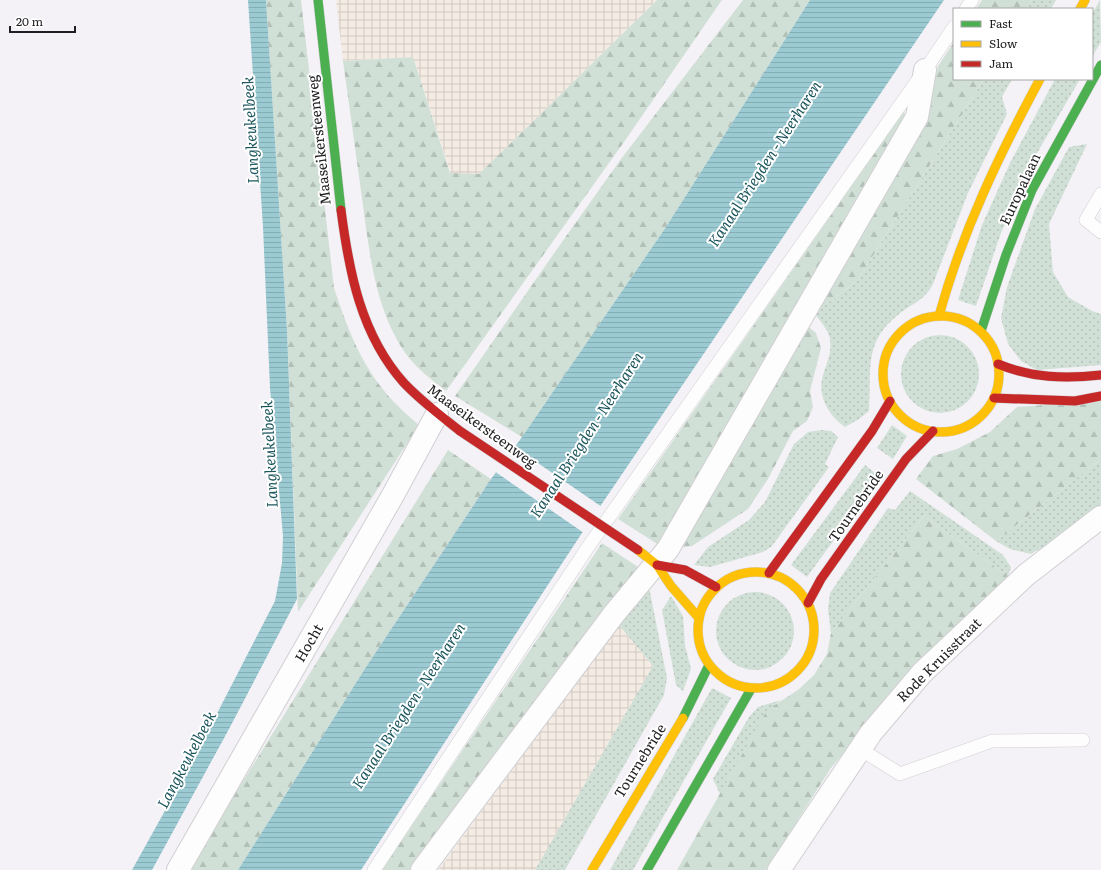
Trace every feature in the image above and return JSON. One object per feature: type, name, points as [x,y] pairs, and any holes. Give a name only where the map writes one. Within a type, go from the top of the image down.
[{"type":"main road","name":"Maaseikersteenweg","points":[[318,0],[344,243],[357,295],[367,322],[389,364],[417,396],[437,414],[638,550],[657,565],[671,586],[698,618]]},
{"type":"main road","name":"Europalaan","points":[[1093,79],[1101,65]]},
{"type":"main road","points":[[939,316],[958,253],[984,189],[1014,127],[1039,80]]},
{"type":"main road","name":"Europalaan","points":[[981,331],[1006,255],[1032,190],[1093,80]]},
{"type":"main road","points":[[939,316],[956,317],[970,323],[981,331],[995,351],[999,377],[994,398],[983,414],[965,426],[953,431],[933,431],[917,427],[903,417],[890,401],[884,388],[884,364],[890,345],[909,325],[923,319],[939,316]]},
{"type":"main road","points":[[998,364],[1036,377],[1070,378],[1101,375]]},
{"type":"main road","points":[[994,398],[1075,401],[1101,396]]},
{"type":"main road","points":[[769,573],[872,431],[890,401]]},
{"type":"main road","name":"Tournebride","points":[[808,603],[821,578],[906,459],[933,431]]},
{"type":"main road","name":"Maaseikersteenweg","points":[[657,565],[685,570],[716,587]]},
{"type":"main road","points":[[744,573],[769,573],[788,581],[801,593],[808,603],[815,628],[814,640],[806,661],[792,677],[785,682],[769,688],[751,689],[739,687],[728,682],[714,672],[702,655],[699,643],[698,618],[708,597],[716,587],[733,576],[744,573]]},
{"type":"main road","name":"Tournebride","points":[[592,870],[680,724],[709,665]]},
{"type":"main road","points":[[647,870],[751,689]]},
{"type":"street","points":[[422,870],[614,614],[657,565],[672,542],[917,117],[925,70]]},
{"type":"street","name":"Hocht","points":[[178,870],[394,496],[437,414]]},
{"type":"street","name":"Rode Kruisstraat","points":[[779,870],[871,733],[928,667],[1026,575],[1101,517]]},
{"type":"lane","points":[[374,870],[588,546],[953,28]]},
{"type":"lane","points":[[1101,194],[1086,220],[1101,232]]},
{"type":"lane","points":[[860,749],[900,774],[992,741],[1083,740]]},
{"type":"shaded area","points":[[336,0],[657,0],[479,174],[451,174],[413,57],[343,61]]},
{"type":"shaded area","points":[[619,625],[653,666],[535,870],[438,870]]},
{"type":"green space","points":[[266,0],[301,0],[334,288],[341,309],[357,347],[376,380],[402,410],[419,425],[298,612],[287,330]]},
{"type":"green space","points":[[657,0],[722,0],[624,142],[446,391],[420,369],[406,354],[395,336],[379,296],[370,254],[343,61],[413,57],[450,173],[479,174]]},
{"type":"green space","points":[[743,0],[810,0],[666,227],[522,437],[455,396],[621,159]]},
{"type":"green space","points":[[982,0],[1032,0],[1028,8],[977,8]]},
{"type":"green space","points":[[1032,0],[1056,0],[1052,8],[1028,8]]},
{"type":"green space","points":[[1100,0],[1101,42],[1093,55],[1093,12]]},
{"type":"green space","points":[[953,44],[953,80],[983,80],[857,281],[814,313],[926,117],[938,66]]},
{"type":"green space","points":[[983,80],[1011,80],[1002,97],[1007,114],[968,193],[933,284],[930,290],[922,298],[899,314],[887,325],[879,336],[871,358],[869,411],[845,427],[829,411],[823,398],[822,383],[830,353],[830,339],[826,328],[814,313],[857,281]]},
{"type":"green space","points":[[1054,80],[1079,80],[1033,160],[1001,233],[976,306],[958,300],[982,225],[1010,163]]},
{"type":"green space","points":[[904,111],[906,122],[659,545],[618,519]]},
{"type":"green space","points":[[1087,144],[1049,224],[1053,272],[1068,297],[1092,311],[1101,314],[1101,365],[1037,370],[1021,361],[1008,344],[1001,318],[1007,287],[1035,209],[1069,147]]},
{"type":"green space","points":[[805,324],[816,333],[821,348],[810,391],[813,407],[807,421],[793,431],[768,479],[748,509],[692,546],[676,547]]},
{"type":"green space","points":[[940,335],[955,338],[968,346],[976,359],[979,374],[976,389],[968,402],[955,410],[940,413],[925,410],[912,402],[904,389],[901,374],[904,359],[912,346],[925,338]]},
{"type":"green space","points":[[1101,401],[1101,459],[996,541],[916,479],[933,456],[957,449],[990,432],[1017,407]]},
{"type":"green space","points":[[892,425],[907,436],[893,459],[877,448]]},
{"type":"green space","points":[[822,430],[831,431],[838,437],[825,464],[829,467],[772,546],[763,552],[710,567],[694,565],[708,547],[749,520],[765,502],[794,444],[808,432]]},
{"type":"green space","points":[[448,450],[491,479],[366,667],[238,870],[188,870]]},
{"type":"green space","points":[[1101,459],[1101,507],[1066,533],[1031,554],[1010,549],[996,541]]},
{"type":"green space","points":[[865,465],[880,477],[807,577],[791,565]]},
{"type":"green space","points":[[910,491],[1003,555],[1011,567],[1008,576],[924,516],[831,633],[828,609],[830,593],[888,508],[895,510]]},
{"type":"green space","points":[[924,516],[1008,576],[900,686],[831,768],[766,870],[677,870],[767,710],[798,690],[814,675],[827,654],[831,633]]},
{"type":"green space","points":[[602,543],[641,569],[415,870],[382,870]]},
{"type":"green space","points":[[649,587],[667,678],[664,695],[565,870],[535,870],[653,666],[619,625]]},
{"type":"green space","points":[[755,592],[770,595],[783,603],[791,616],[794,631],[791,646],[783,659],[770,667],[755,670],[740,667],[727,659],[719,646],[716,631],[719,616],[727,603],[740,595]]},
{"type":"green space","points":[[671,596],[683,616],[685,645],[691,669],[683,691],[676,685],[662,610]]},
{"type":"green space","points":[[712,688],[731,698],[633,870],[610,870]]},
{"type":"green space","points":[[781,700],[767,711],[720,794],[713,779],[749,717],[758,707]]},
{"type":"water","points":[[248,0],[266,0],[287,330],[297,599],[229,729],[152,870],[132,870],[191,764],[275,601],[282,563],[283,536],[270,388],[263,227]]},
{"type":"water","name":"Kanaal Briegden - Neerharen","points":[[810,0],[944,0],[580,536],[361,870],[238,870],[366,667],[491,479],[522,437],[666,227]]},
{"type":"pier","points":[[513,446],[602,507],[584,533],[494,471]]},
{"type":"traffic: fast","points":[[318,0],[341,210]]},
{"type":"traffic: fast","points":[[1093,79],[1101,65]]},
{"type":"traffic: fast","points":[[981,331],[1006,255],[1032,190],[1093,80]]},
{"type":"traffic: fast","points":[[683,718],[709,665]]},
{"type":"traffic: fast","points":[[647,870],[751,689]]},
{"type":"traffic: slow","points":[[1081,8],[1085,0]]},
{"type":"traffic: slow","points":[[939,316],[948,285],[970,224],[996,165],[1039,80]]},
{"type":"traffic: slow","points":[[941,316],[963,320],[982,333],[995,352],[999,374],[995,396],[982,415],[963,428],[941,432],[919,428],[900,415],[887,396],[883,374],[887,352],[900,333],[919,320],[941,316]]},
{"type":"traffic: slow","points":[[638,550],[657,565],[671,586],[699,618]]},
{"type":"traffic: slow","points":[[756,572],[778,576],[788,581],[797,589],[805,598],[810,608],[814,630],[810,652],[805,662],[797,671],[788,679],[778,684],[756,688],[734,684],[724,679],[715,671],[707,662],[702,652],[698,630],[702,608],[707,598],[715,589],[724,581],[734,576],[756,572]]},
{"type":"traffic: slow","points":[[592,870],[683,718]]},
{"type":"traffic: jam","points":[[341,210],[348,256],[359,302],[367,324],[377,344],[389,364],[404,383],[424,402],[460,431]]},
{"type":"traffic: jam","points":[[998,364],[1036,375],[1062,377],[1101,375]]},
{"type":"traffic: jam","points":[[994,398],[1075,401],[1101,396]]},
{"type":"traffic: jam","points":[[769,573],[872,431],[890,401]]},
{"type":"traffic: jam","points":[[460,431],[638,550]]},
{"type":"traffic: jam","points":[[808,603],[821,579],[906,459],[933,431]]},
{"type":"traffic: jam","points":[[657,565],[685,570],[716,587]]},
{"type":"water label","name":"Langkeukelbeek","points":[[251,130]]},
{"type":"water label","name":"Langkeukelbeek","points":[[270,454]]},
{"type":"water label","name":"Langkeukelbeek","points":[[187,760]]}]
